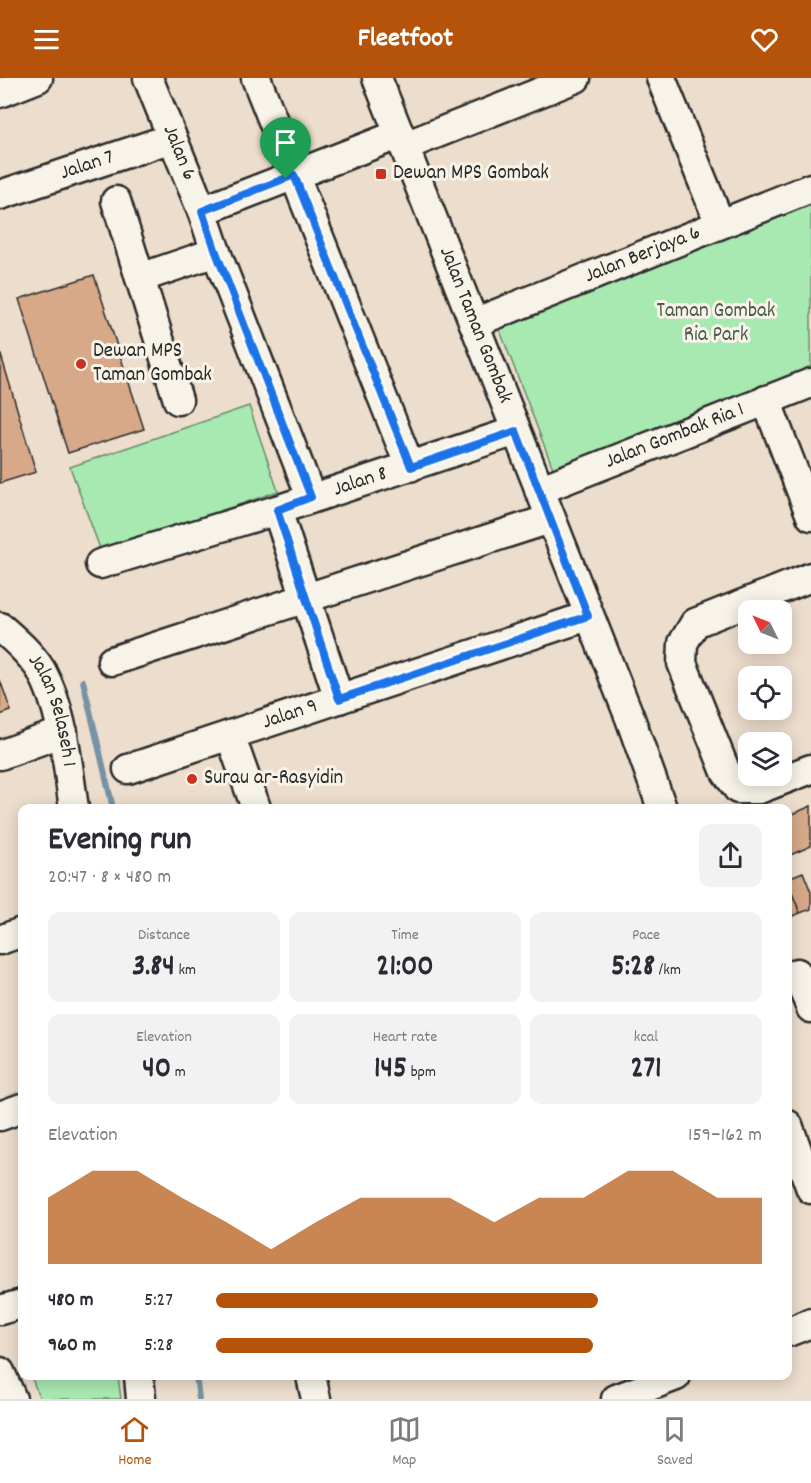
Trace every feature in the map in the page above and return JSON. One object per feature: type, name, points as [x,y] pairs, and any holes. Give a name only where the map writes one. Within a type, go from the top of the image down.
[{"type":"street","points":[[0,93],[38,78]]},
{"type":"street","name":"Jalan 6","points":[[148,78],[202,211],[311,497]]},
{"type":"street","points":[[256,78],[411,467]]},
{"type":"street","name":"Jalan Taman Gombak","points":[[377,78],[630,718],[656,804]]},
{"type":"street","points":[[202,211],[294,175],[403,140],[576,78]]},
{"type":"street","points":[[661,78],[720,225]]},
{"type":"street","name":"Jalan 7","points":[[0,195],[172,138]]},
{"type":"street","name":"Jalan Berjaya 6","points":[[474,323],[811,188]]},
{"type":"street","points":[[116,201],[178,400]]},
{"type":"street","points":[[140,278],[216,252]]},
{"type":"street","name":"Jalan Gombak Ria 1","points":[[539,490],[811,383]]},
{"type":"street","points":[[766,400],[811,516]]},
{"type":"street","name":"Jalan 8","points":[[100,564],[277,510],[516,431]]},
{"type":"street","points":[[277,510],[339,699]]},
{"type":"street","points":[[112,661],[550,519]]},
{"type":"street","points":[[811,577],[695,623],[683,643],[682,663],[726,772],[738,789],[759,789],[811,768]]},
{"type":"street","name":"Jalan 9","points":[[129,769],[588,616]]},
{"type":"street","name":"Jalan Selaseh 1","points":[[0,627],[25,649],[41,671],[63,732],[73,804]]},
{"type":"street","points":[[0,755],[63,732]]},
{"type":"street","points":[[230,735],[255,804]]},
{"type":"street","points":[[0,940],[18,933]]},
{"type":"street","points":[[798,972],[811,1008]]},
{"type":"street","points":[[0,1116],[18,1109]]},
{"type":"street","points":[[792,1136],[811,1189]]},
{"type":"street","points":[[0,1310],[18,1305]]},
{"type":"street","points":[[792,1330],[811,1323]]},
{"type":"street","points":[[0,1372],[12,1399]]},
{"type":"street","points":[[139,1380],[141,1399]]},
{"type":"street","points":[[312,1380],[316,1399]]},
{"type":"street","points":[[616,1399],[662,1380]]},
{"type":"green space","name":"Taman Gombak Ria Park","points":[[811,203],[811,371],[554,471],[499,328]]},
{"type":"green space","points":[[249,406],[278,491],[102,554],[70,467]]},
{"type":"green space","points":[[33,1380],[119,1380],[121,1399],[40,1399]]},
{"type":"building","name":"Dewan MPS Taman Gombak","points":[[94,275],[144,429],[68,453],[19,299]]},
{"type":"building","points":[[0,352],[36,472],[0,483]]},
{"type":"building","points":[[0,680],[11,711],[0,715]]},
{"type":"building","points":[[811,806],[811,846],[792,854],[792,814]]},
{"type":"building","points":[[803,872],[811,892],[811,909],[800,913],[792,893],[792,876]]},
{"type":"building","points":[[792,893],[800,913],[792,916]]},
{"type":"waterway","points":[[83,681],[112,804]]},
{"type":"waterway","points":[[197,1380],[199,1399]]},
{"type":"place","name":"Dewan MPS Gombak","points":[[381,174]]},
{"type":"place","name":"Dewan MPS Taman Gombak","points":[[81,364]]},
{"type":"place","name":"Surau ar-Rasyidin","points":[[192,779]]},
{"type":"route","points":[[294,175],[411,467],[516,431],[588,616],[339,699],[277,510],[311,497],[202,211],[286,179],[294,175]]}]
